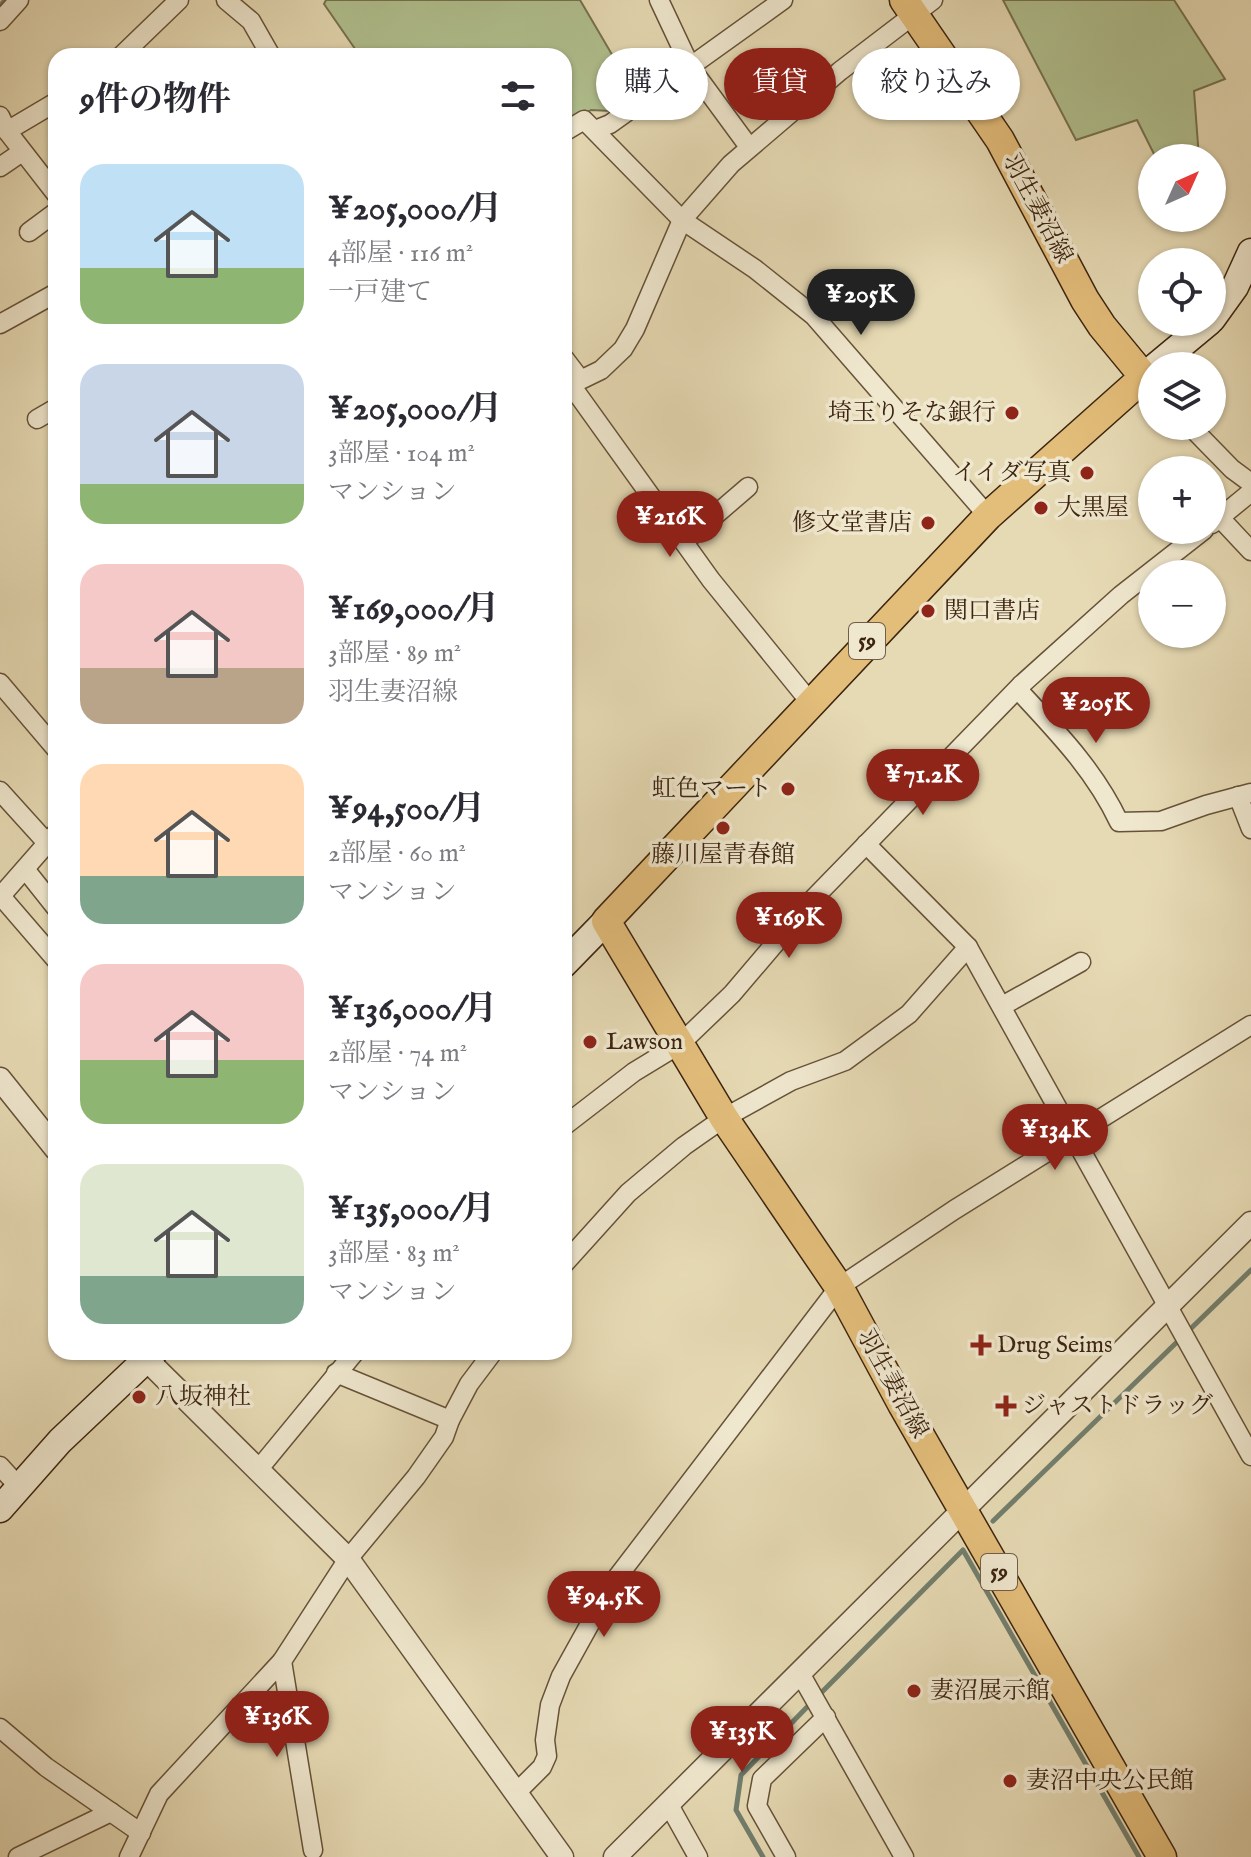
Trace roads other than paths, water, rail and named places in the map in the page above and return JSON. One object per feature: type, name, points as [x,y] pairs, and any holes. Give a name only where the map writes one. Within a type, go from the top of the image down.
[{"type":"main road","name":"羽生妻沼線","points":[[917,4],[1000,140],[1085,300],[1102,326],[1138,361]]},
{"type":"main road","points":[[1226,299],[1251,252]]},
{"type":"main road","points":[[1175,352],[1193,336]]},
{"type":"main road","name":"59","points":[[606,921],[988,516],[1138,385]]},
{"type":"main road","name":"羽生妻沼線","points":[[606,921],[724,1118],[839,1287],[1162,1857]]},
{"type":"main road","points":[[572,952],[606,921]]},
{"type":"main road","points":[[0,1509],[60,1441],[146,1360]]},
{"type":"street","points":[[0,21],[19,0]]},
{"type":"street","points":[[129,48],[179,0]]},
{"type":"street","points":[[226,0],[251,21],[266,48]]},
{"type":"street","points":[[659,0],[682,48]]},
{"type":"street","points":[[708,55],[783,0]]},
{"type":"street","points":[[810,702],[711,580],[572,384],[601,370],[623,349],[635,329],[682,220],[749,147],[917,4]]},
{"type":"street","points":[[708,91],[749,147]]},
{"type":"street","points":[[48,107],[4,124],[48,184]]},
{"type":"street","points":[[572,127],[584,120],[682,220],[782,288],[814,316],[988,516]]},
{"type":"street","points":[[595,130],[616,120]]},
{"type":"street","points":[[0,167],[22,152]]},
{"type":"street","points":[[29,232],[48,218]]},
{"type":"street","points":[[2,320],[48,297]]},
{"type":"street","points":[[37,419],[48,413]]},
{"type":"street","points":[[1204,440],[1232,469],[1251,483]]},
{"type":"street","points":[[684,542],[748,487]]},
{"type":"street","points":[[1226,513],[1251,492]]},
{"type":"street","points":[[1226,530],[1251,551]]},
{"type":"street","points":[[572,1120],[634,1072],[680,1044],[732,994],[812,900],[1021,685],[1121,595],[1186,544]]},
{"type":"street","points":[[0,683],[48,740]]},
{"type":"street","points":[[1021,685],[1021,693],[1083,762],[1119,822],[1161,821],[1244,795],[1251,829]]},
{"type":"street","points":[[0,791],[48,835]]},
{"type":"street","points":[[48,842],[0,896],[48,951]]},
{"type":"street","points":[[866,844],[968,947],[1248,1444]]},
{"type":"street","points":[[25,869],[48,898]]},
{"type":"street","points":[[572,1255],[628,1193],[684,1146],[724,1118],[791,1081],[845,1061],[909,1014],[968,947]]},
{"type":"street","points":[[1002,1006],[1081,962]]},
{"type":"street","points":[[517,1792],[542,1767],[547,1756],[545,1740],[550,1705],[561,1676],[612,1584],[839,1287],[954,1210],[1251,1025]]},
{"type":"street","points":[[0,1079],[48,1139]]},
{"type":"street","points":[[615,1857],[801,1675],[1251,1223]]},
{"type":"street","points":[[154,1360],[257,1471],[348,1559],[562,1857]]},
{"type":"street","points":[[257,1471],[348,1360]]},
{"type":"street","points":[[129,1857],[159,1794],[282,1661],[348,1559],[416,1477],[444,1437],[469,1384],[487,1360]]},
{"type":"street","points":[[336,1373],[450,1420]]},
{"type":"street","points":[[0,1466],[19,1487]]},
{"type":"street","points":[[282,1661],[313,1850]]},
{"type":"street","points":[[801,1675],[904,1857]]},
{"type":"street","points":[[786,1857],[757,1806],[762,1779],[826,1717]]},
{"type":"street","points":[[0,1728],[46,1767],[141,1833]]},
{"type":"street","points":[[669,1805],[698,1857]]},
{"type":"street","points":[[18,1857],[111,1812]]},
{"type":"waterway","points":[[0,6],[5,0]]},
{"type":"waterway","points":[[993,1521],[1251,1270]]},
{"type":"waterway","points":[[818,1696],[963,1550],[1139,1857]]},
{"type":"waterway","points":[[763,1857],[736,1810],[741,1775],[811,1703]]},
{"type":"place","name":"埼玉りそな銀行","points":[[1012,413]]},
{"type":"place","name":"イイダ写真","points":[[1087,473]]},
{"type":"place","name":"大黒屋","points":[[1041,508]]},
{"type":"place","name":"修文堂書店","points":[[928,523]]},
{"type":"place","name":"関口書店","points":[[928,611]]},
{"type":"place","name":"虹色マート","points":[[788,789]]},
{"type":"place","name":"藤川屋青春館","points":[[723,828]]},
{"type":"place","name":"Lawson","points":[[590,1042]]},
{"type":"place","name":"Drug Seims","points":[[981,1345]]},
{"type":"place","name":"八坂神社","points":[[139,1397]]},
{"type":"place","name":"ジャストドラッグ","points":[[1006,1406]]},
{"type":"place","name":"妻沼展示館","points":[[914,1691]]},
{"type":"place","name":"妻沼中央公民館","points":[[1010,1781]]}]
